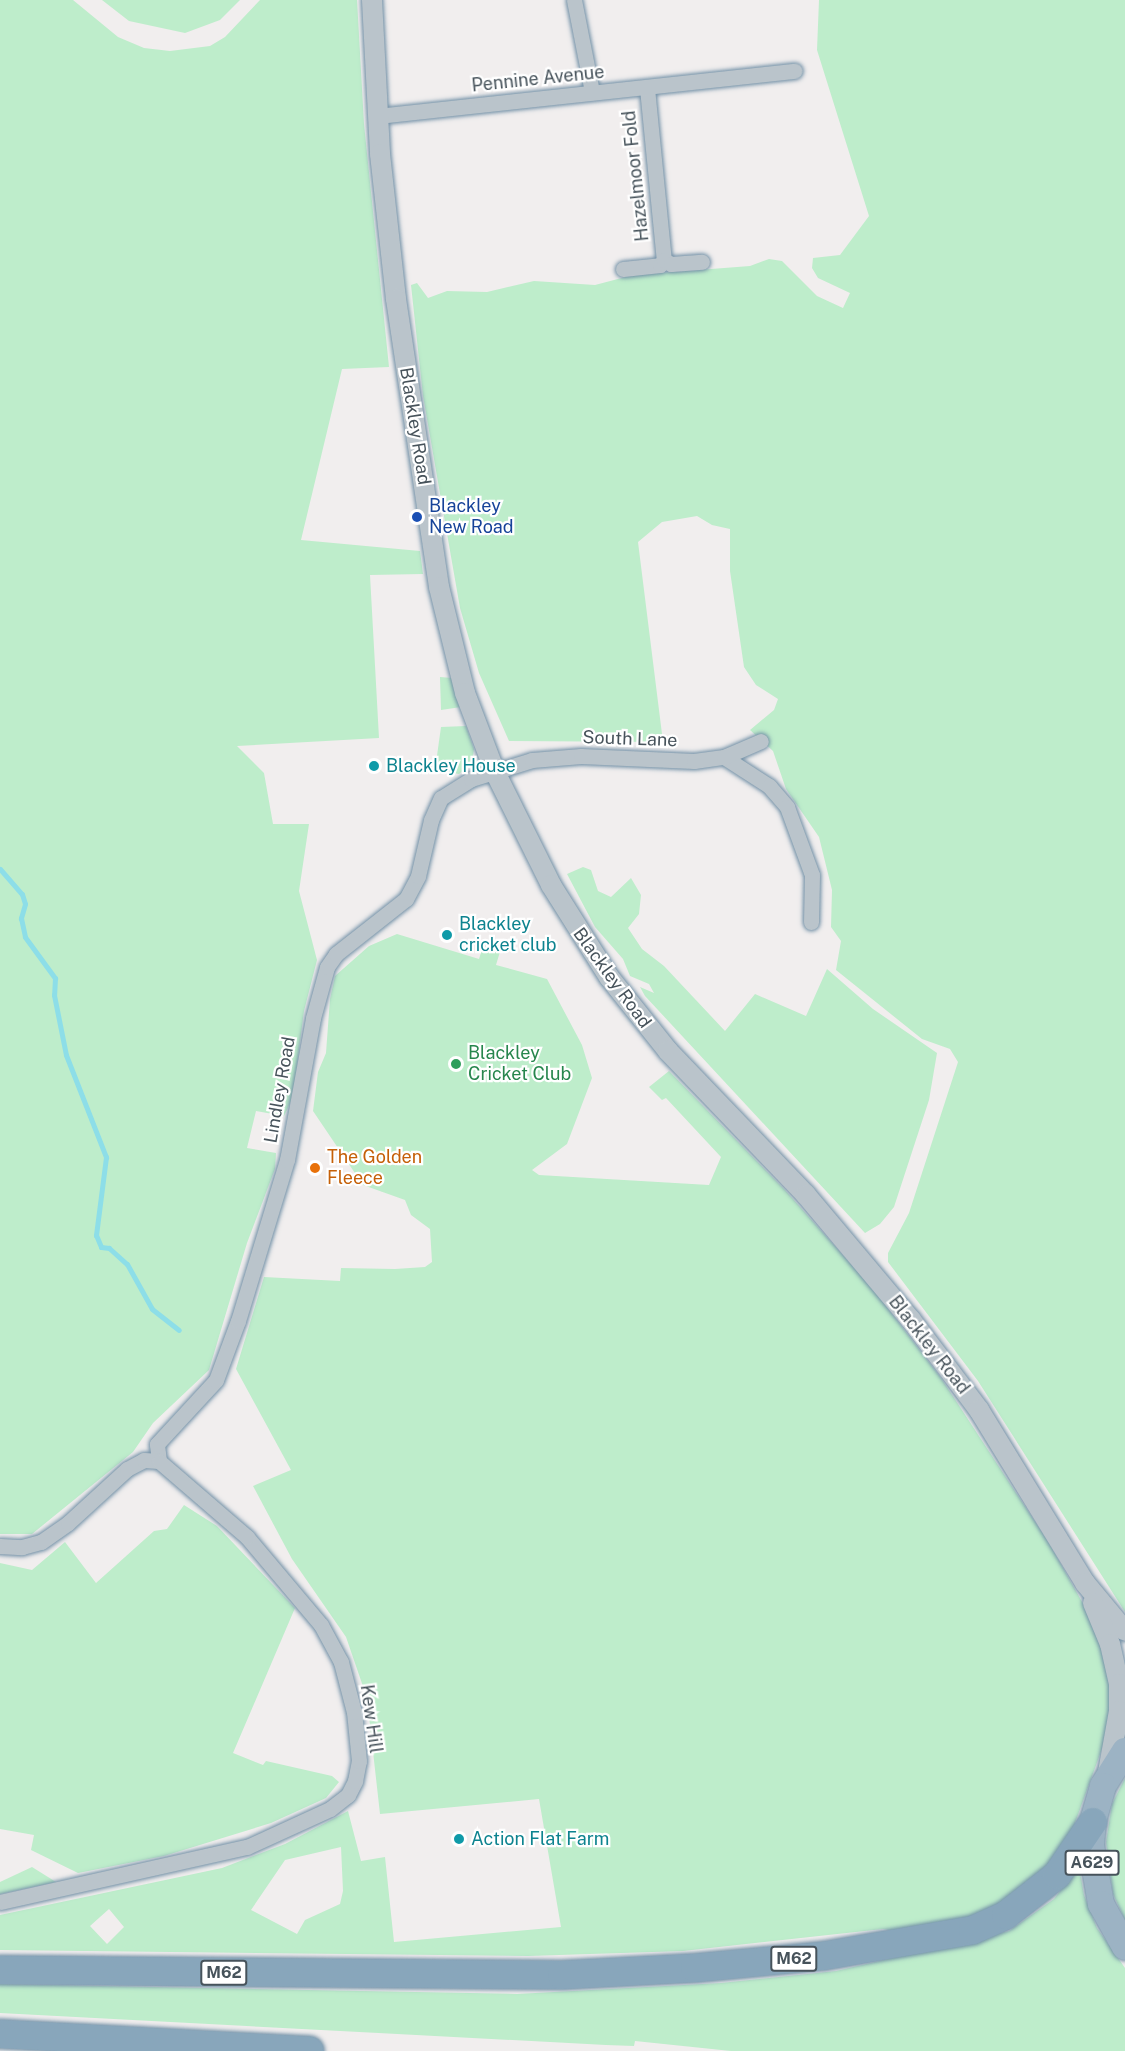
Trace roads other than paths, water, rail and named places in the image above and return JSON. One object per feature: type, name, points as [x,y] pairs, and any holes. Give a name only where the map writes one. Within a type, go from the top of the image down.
[{"type":"highway","name":"A629","points":[[1125,1751],[1108,1775],[1093,1822],[1092,1857],[1097,1893],[1125,1947]]},
{"type":"highway","name":"M62","points":[[0,1970],[562,1975],[695,1968],[824,1956],[973,1930],[1006,1915],[1057,1875],[1093,1822]]},
{"type":"highway","points":[[0,2034],[310,2051]]},
{"type":"street","name":"Blackley Road","points":[[372,0],[378,116],[396,300],[441,600],[465,693],[495,772],[550,885],[609,977],[668,1051],[806,1195],[911,1320],[979,1410],[1085,1583],[1125,1631]]},
{"type":"street","points":[[574,0],[592,92]]},
{"type":"street","name":"Pennine Avenue","points":[[378,116],[795,71]]},
{"type":"street","name":"Hazelmoor Fold","points":[[623,269],[660,265],[664,260],[647,88]]},
{"type":"street","name":"Hazelmoor Fold","points":[[664,260],[671,264],[702,262]]},
{"type":"street","name":"South Lane","points":[[495,772],[549,758],[694,761],[724,757],[761,741]]},
{"type":"street","points":[[724,757],[769,786],[787,807],[812,875],[811,922]]},
{"type":"street","name":"Lindley Road","points":[[159,1461],[157,1444],[216,1380],[238,1321],[286,1160],[315,1007],[327,967],[336,954],[406,899],[418,876],[431,820],[441,798],[458,785],[495,772]]},
{"type":"street","points":[[0,1546],[22,1547],[41,1542],[68,1523],[127,1468],[144,1460],[159,1461]]},
{"type":"street","name":"Kew Hill","points":[[0,1902],[247,1847],[330,1809],[348,1795],[355,1782],[359,1761],[354,1712],[341,1662],[326,1632],[306,1603],[247,1537],[159,1461]]},
{"type":"street","name":"Blackley Road","points":[[1085,1583],[1110,1644],[1119,1684],[1119,1711],[1108,1775]]},
{"type":"waterway","points":[[0,869],[22,894],[25,904],[21,918],[25,937],[55,978],[54,995],[66,1055],[106,1157],[96,1235],[101,1247],[109,1248],[127,1264],[152,1309],[179,1330]]},
{"type":"place","name":"Blackley New Road","points":[[417,517]]},
{"type":"place","name":"Blackley House","points":[[374,766]]},
{"type":"place","name":"Blackley cricket club","points":[[447,935]]},
{"type":"place","name":"Blackley Cricket Club","points":[[456,1064]]},
{"type":"place","name":"The Golden Fleece","points":[[315,1168]]},
{"type":"place","name":"Action Flat Farm","points":[[459,1839]]}]
